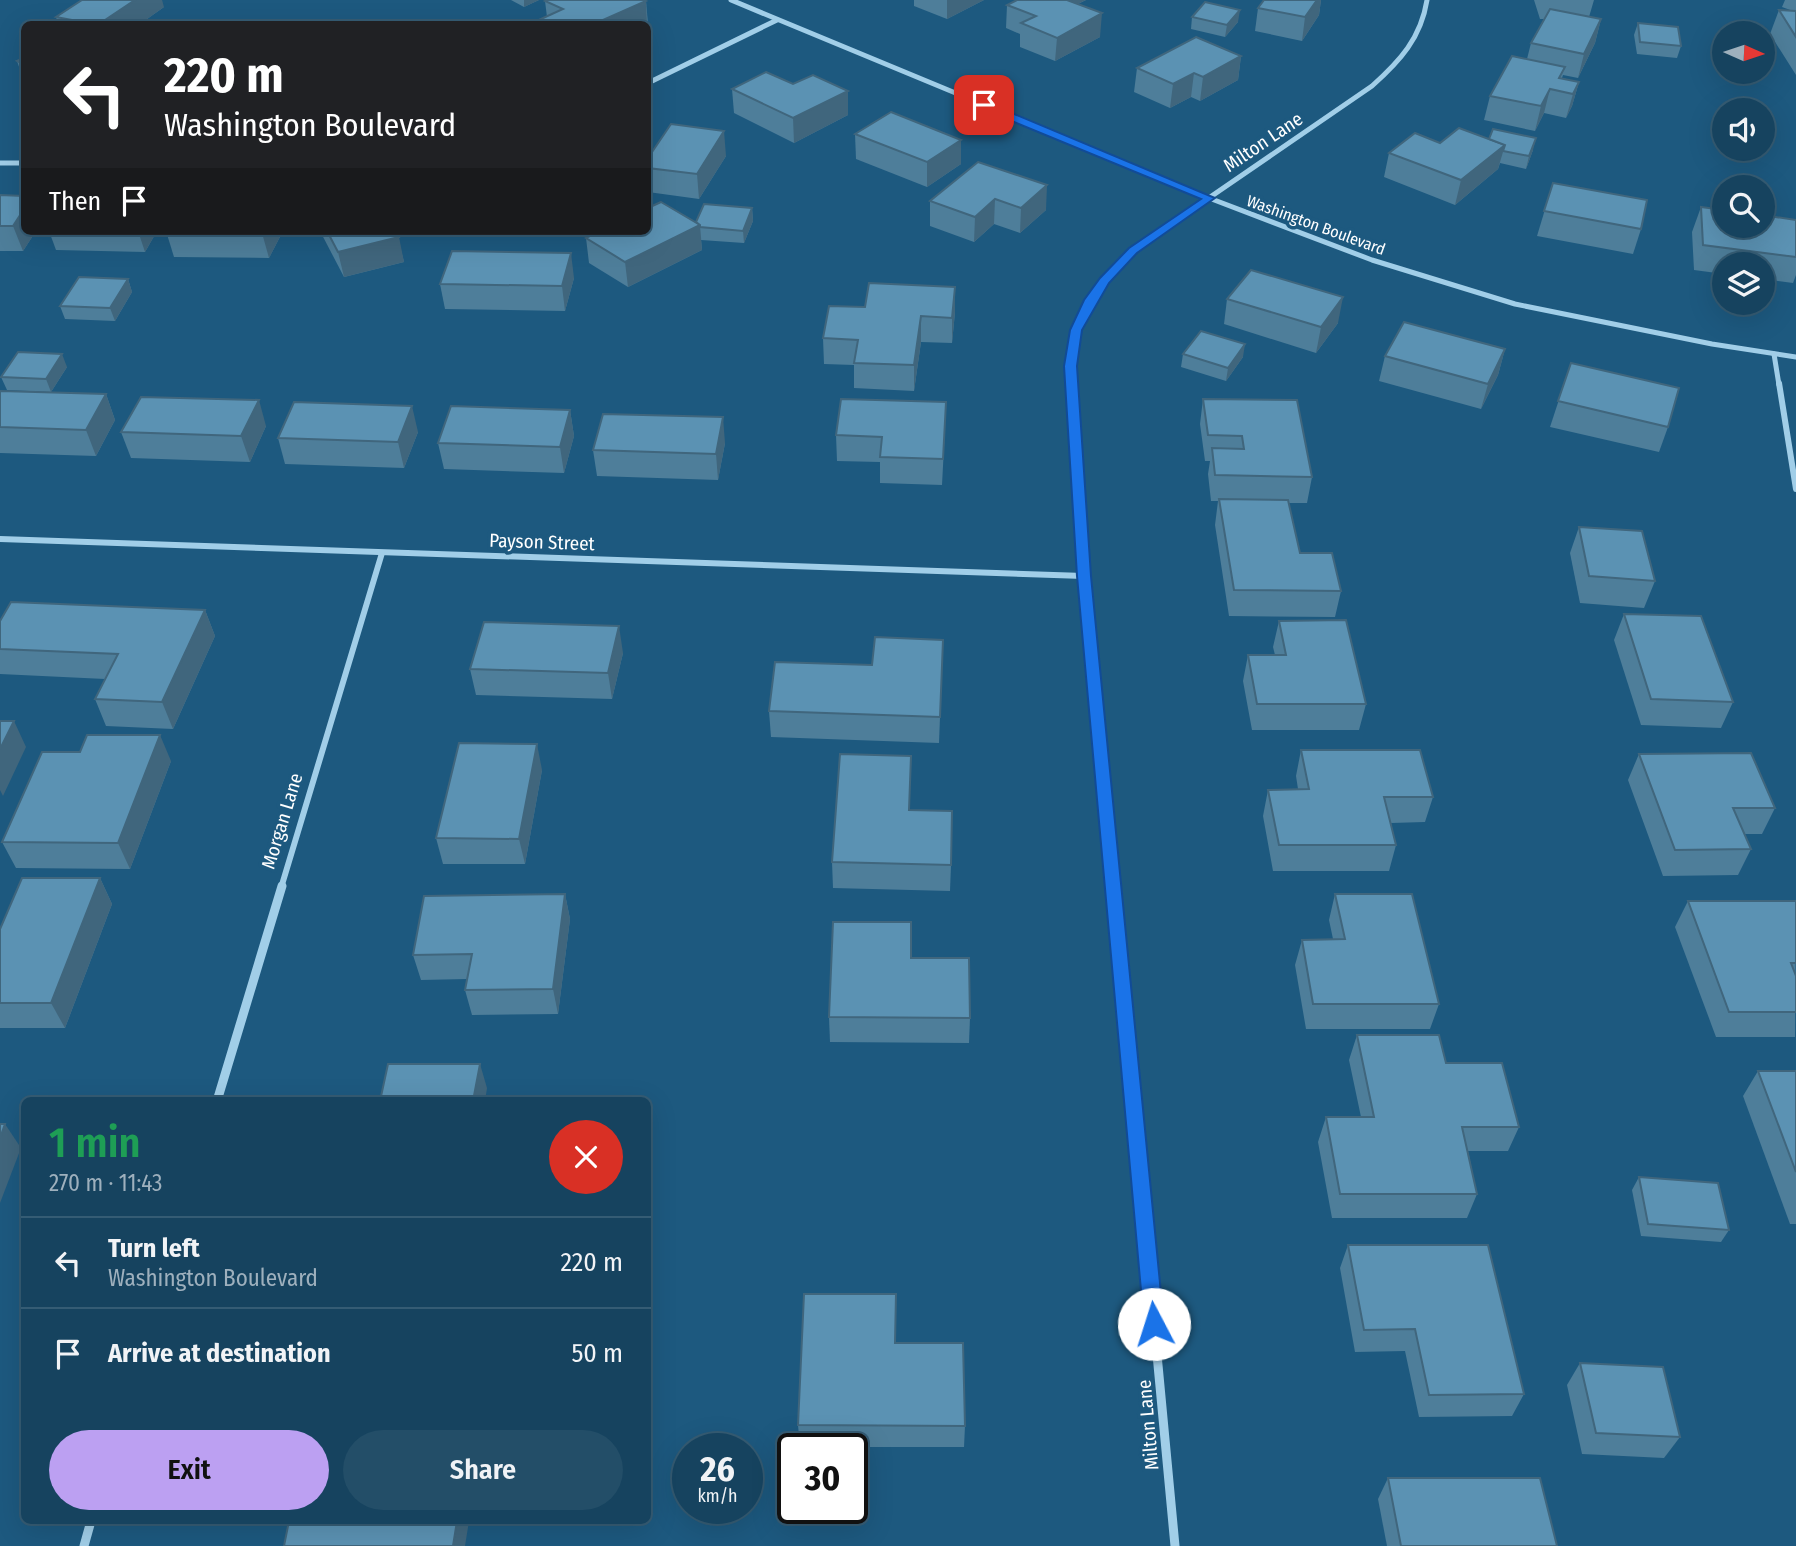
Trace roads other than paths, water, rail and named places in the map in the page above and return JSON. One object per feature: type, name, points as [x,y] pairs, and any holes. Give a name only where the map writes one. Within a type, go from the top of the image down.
[{"type":"street","name":"Washington Boulevard","points":[[731,0],[1209,198],[1372,260],[1515,304],[1796,357]]},
{"type":"street","name":"Milton Lane","points":[[1175,1546],[1084,576],[1071,404],[1072,346],[1076,330],[1090,300],[1133,250],[1372,86],[1406,56],[1418,39],[1427,0]]},
{"type":"street","points":[[651,82],[777,20]]},
{"type":"street","points":[[0,163],[21,163]]},
{"type":"street","points":[[1774,354],[1796,489]]},
{"type":"street","name":"Payson Street","points":[[0,539],[1084,576]]},
{"type":"street","name":"Morgan Lane","points":[[218,1097],[382,552]]},
{"type":"street","points":[[84,1546],[90,1524]]}]
